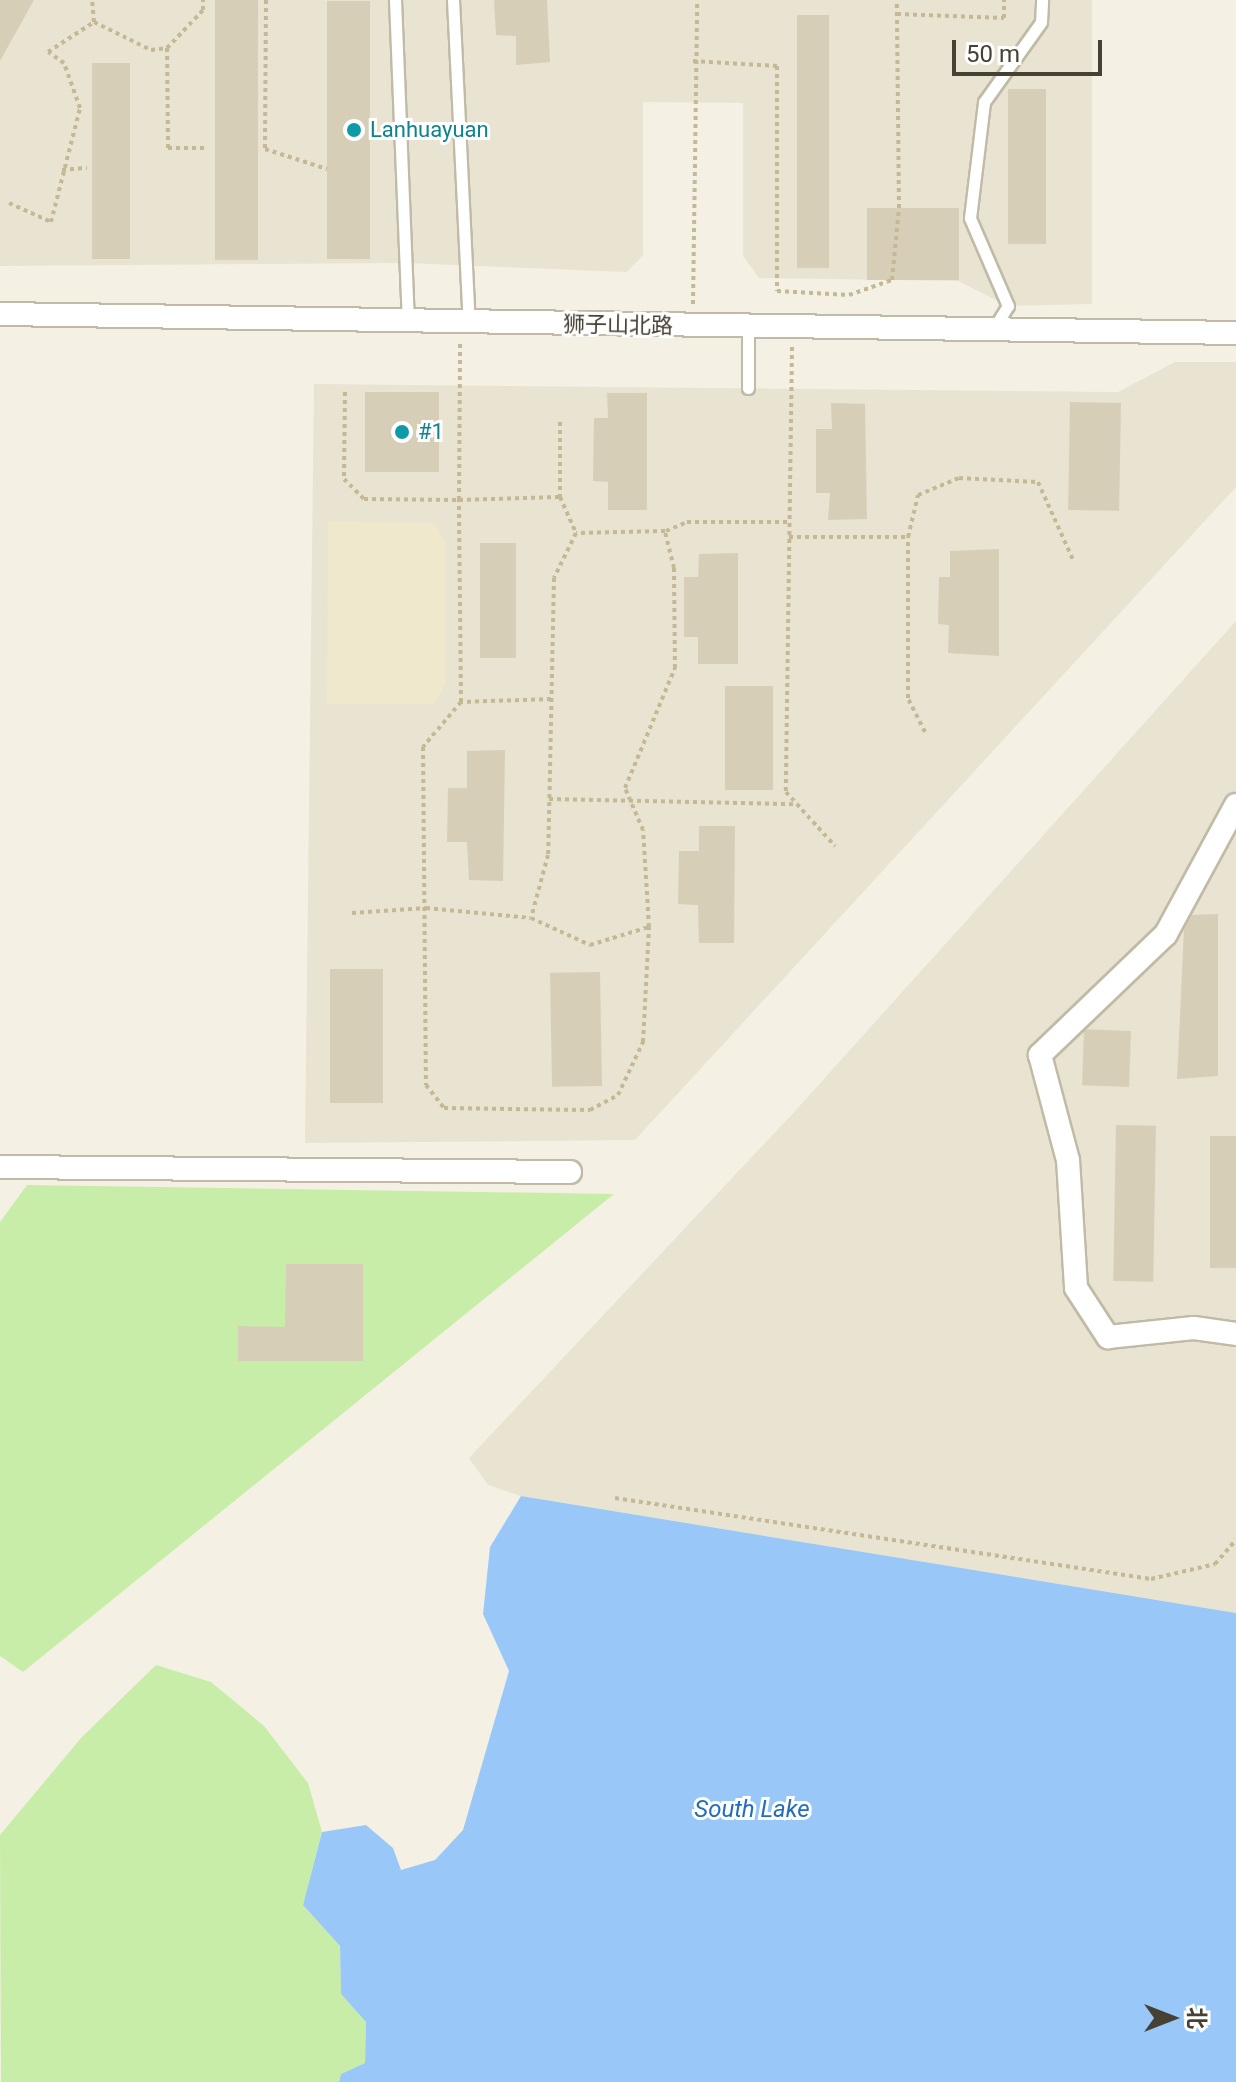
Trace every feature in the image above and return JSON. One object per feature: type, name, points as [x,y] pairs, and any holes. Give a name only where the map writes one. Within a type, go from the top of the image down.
[{"type":"street","name":"狮子山北路","points":[[0,314],[1236,333]]},
{"type":"street","points":[[1236,805],[1166,934],[1040,1055],[1068,1160],[1076,1288],[1108,1337],[1194,1328],[1236,1334]]},
{"type":"street","points":[[0,1167],[570,1172]]},
{"type":"lane","points":[[395,0],[408,322]]},
{"type":"lane","points":[[453,0],[464,323]]},
{"type":"lane","points":[[992,331],[1008,306],[970,218],[984,102],[1041,22],[1042,0]]},
{"type":"lane","points":[[748,327],[748,388]]},
{"type":"path","points":[[92,0],[94,22]]},
{"type":"path","points":[[94,22],[151,50],[167,48],[203,10],[203,0]]},
{"type":"path","points":[[266,0],[265,149],[327,169]]},
{"type":"path","points":[[693,327],[693,61],[697,0]]},
{"type":"path","points":[[693,61],[777,66],[777,291],[849,295],[892,280],[899,208],[897,0]]},
{"type":"path","points":[[897,14],[1004,18],[1004,0]]},
{"type":"path","points":[[9,203],[51,222],[80,108],[64,63],[48,52],[94,22]]},
{"type":"path","points":[[167,48],[168,148],[206,148]]},
{"type":"path","points":[[62,170],[87,168]]},
{"type":"path","points":[[464,323],[459,500],[461,702],[423,747],[426,1085],[444,1108],[590,1110],[618,1095],[643,1042],[649,927],[643,830],[625,788],[675,668],[674,568],[665,531]]},
{"type":"path","points":[[792,327],[786,792],[835,846]]},
{"type":"path","points":[[345,392],[344,479],[364,499],[560,497]]},
{"type":"path","points":[[560,422],[560,497],[576,533]]},
{"type":"path","points":[[925,732],[908,698],[908,537],[918,495],[959,478],[1038,482],[1074,562]]},
{"type":"path","points":[[576,533],[665,531],[687,522],[789,522]]},
{"type":"path","points":[[531,918],[548,855],[554,578],[576,533]]},
{"type":"path","points":[[789,537],[908,537]]},
{"type":"path","points":[[461,702],[551,699]]},
{"type":"path","points":[[549,799],[796,804]]},
{"type":"path","points":[[352,913],[426,908],[531,918],[590,945],[649,927]]},
{"type":"path","points":[[615,1498],[1151,1579],[1215,1564],[1236,1540]]},
{"type":"shaded area","points":[[0,0],[1092,0],[1092,304],[1008,306],[958,281],[759,278],[743,256],[743,103],[643,102],[643,255],[627,272],[406,263],[0,266]]},
{"type":"shaded area","points":[[1175,362],[1236,362],[1236,487],[635,1140],[305,1143],[314,384],[1118,392]]},
{"type":"shaded area","points":[[328,521],[435,523],[445,542],[445,684],[434,704],[327,704]]},
{"type":"shaded area","points":[[1236,621],[1236,1613],[521,1496],[488,1485],[469,1458],[796,1110]]},
{"type":"green space","points":[[27,1185],[614,1194],[23,1672],[0,1656],[0,1222]]},
{"type":"green space","points":[[156,1665],[211,1682],[264,1726],[308,1783],[322,1832],[303,1905],[340,1946],[341,1994],[366,2022],[365,2063],[341,2074],[339,2082],[1,2082],[0,1835],[81,1738]]},
{"type":"water","name":"South Lake","points":[[521,1496],[1236,1613],[1236,2082],[339,2082],[341,2074],[365,2063],[366,2022],[341,1994],[340,1946],[303,1905],[322,1832],[366,1825],[393,1848],[401,1870],[435,1860],[463,1830],[509,1671],[483,1614],[490,1547]]},
{"type":"building","points":[[0,0],[34,0],[0,61]]},
{"type":"building","points":[[215,0],[258,0],[258,260],[215,260]]},
{"type":"building","points":[[494,0],[547,0],[550,62],[516,65],[516,36],[496,35]]},
{"type":"building","name":"Lanhuayuan","points":[[327,1],[370,1],[370,259],[327,259]]},
{"type":"building","points":[[797,15],[829,15],[829,268],[797,268]]},
{"type":"building","points":[[92,63],[130,63],[130,259],[92,259]]},
{"type":"building","points":[[1008,89],[1046,89],[1046,244],[1008,244]]},
{"type":"building","points":[[867,208],[959,208],[959,280],[867,280]]},
{"type":"building","name":"#1","points":[[365,392],[439,392],[439,472],[365,472]]},
{"type":"building","points":[[607,393],[647,393],[647,510],[608,510],[608,482],[593,481],[594,418],[608,418]]},
{"type":"building","points":[[1070,402],[1121,403],[1119,511],[1068,510]]},
{"type":"building","points":[[831,403],[865,404],[867,519],[828,520],[830,493],[816,493],[816,429],[832,429]]},
{"type":"building","points":[[480,543],[516,543],[516,658],[480,658]]},
{"type":"building","points":[[999,549],[999,656],[948,653],[949,625],[938,624],[939,577],[950,577],[950,551]]},
{"type":"building","points":[[738,553],[738,664],[698,664],[698,637],[684,637],[684,577],[698,577],[699,554]]},
{"type":"building","points":[[725,686],[773,686],[773,790],[725,790]]},
{"type":"building","points":[[505,750],[503,881],[469,880],[467,842],[447,842],[448,788],[467,788],[467,751]]},
{"type":"building","points":[[699,826],[735,826],[734,943],[699,943],[698,905],[678,904],[679,851],[699,851]]},
{"type":"building","points":[[1218,914],[1218,1076],[1177,1079],[1184,929],[1192,915]]},
{"type":"building","points":[[330,969],[383,969],[383,1103],[330,1103]]},
{"type":"building","points":[[600,972],[602,1086],[552,1087],[550,973]]},
{"type":"building","points":[[1084,1029],[1131,1031],[1129,1087],[1082,1085]]},
{"type":"building","points":[[1116,1125],[1156,1126],[1153,1282],[1113,1281]]},
{"type":"building","points":[[1210,1136],[1236,1136],[1236,1268],[1210,1268]]},
{"type":"building","points":[[286,1264],[363,1264],[363,1361],[238,1361],[238,1326],[285,1327]]},
{"type":"place","name":"Lanhuayuan","points":[[354,130]]},
{"type":"place","name":"#1","points":[[402,432]]}]
